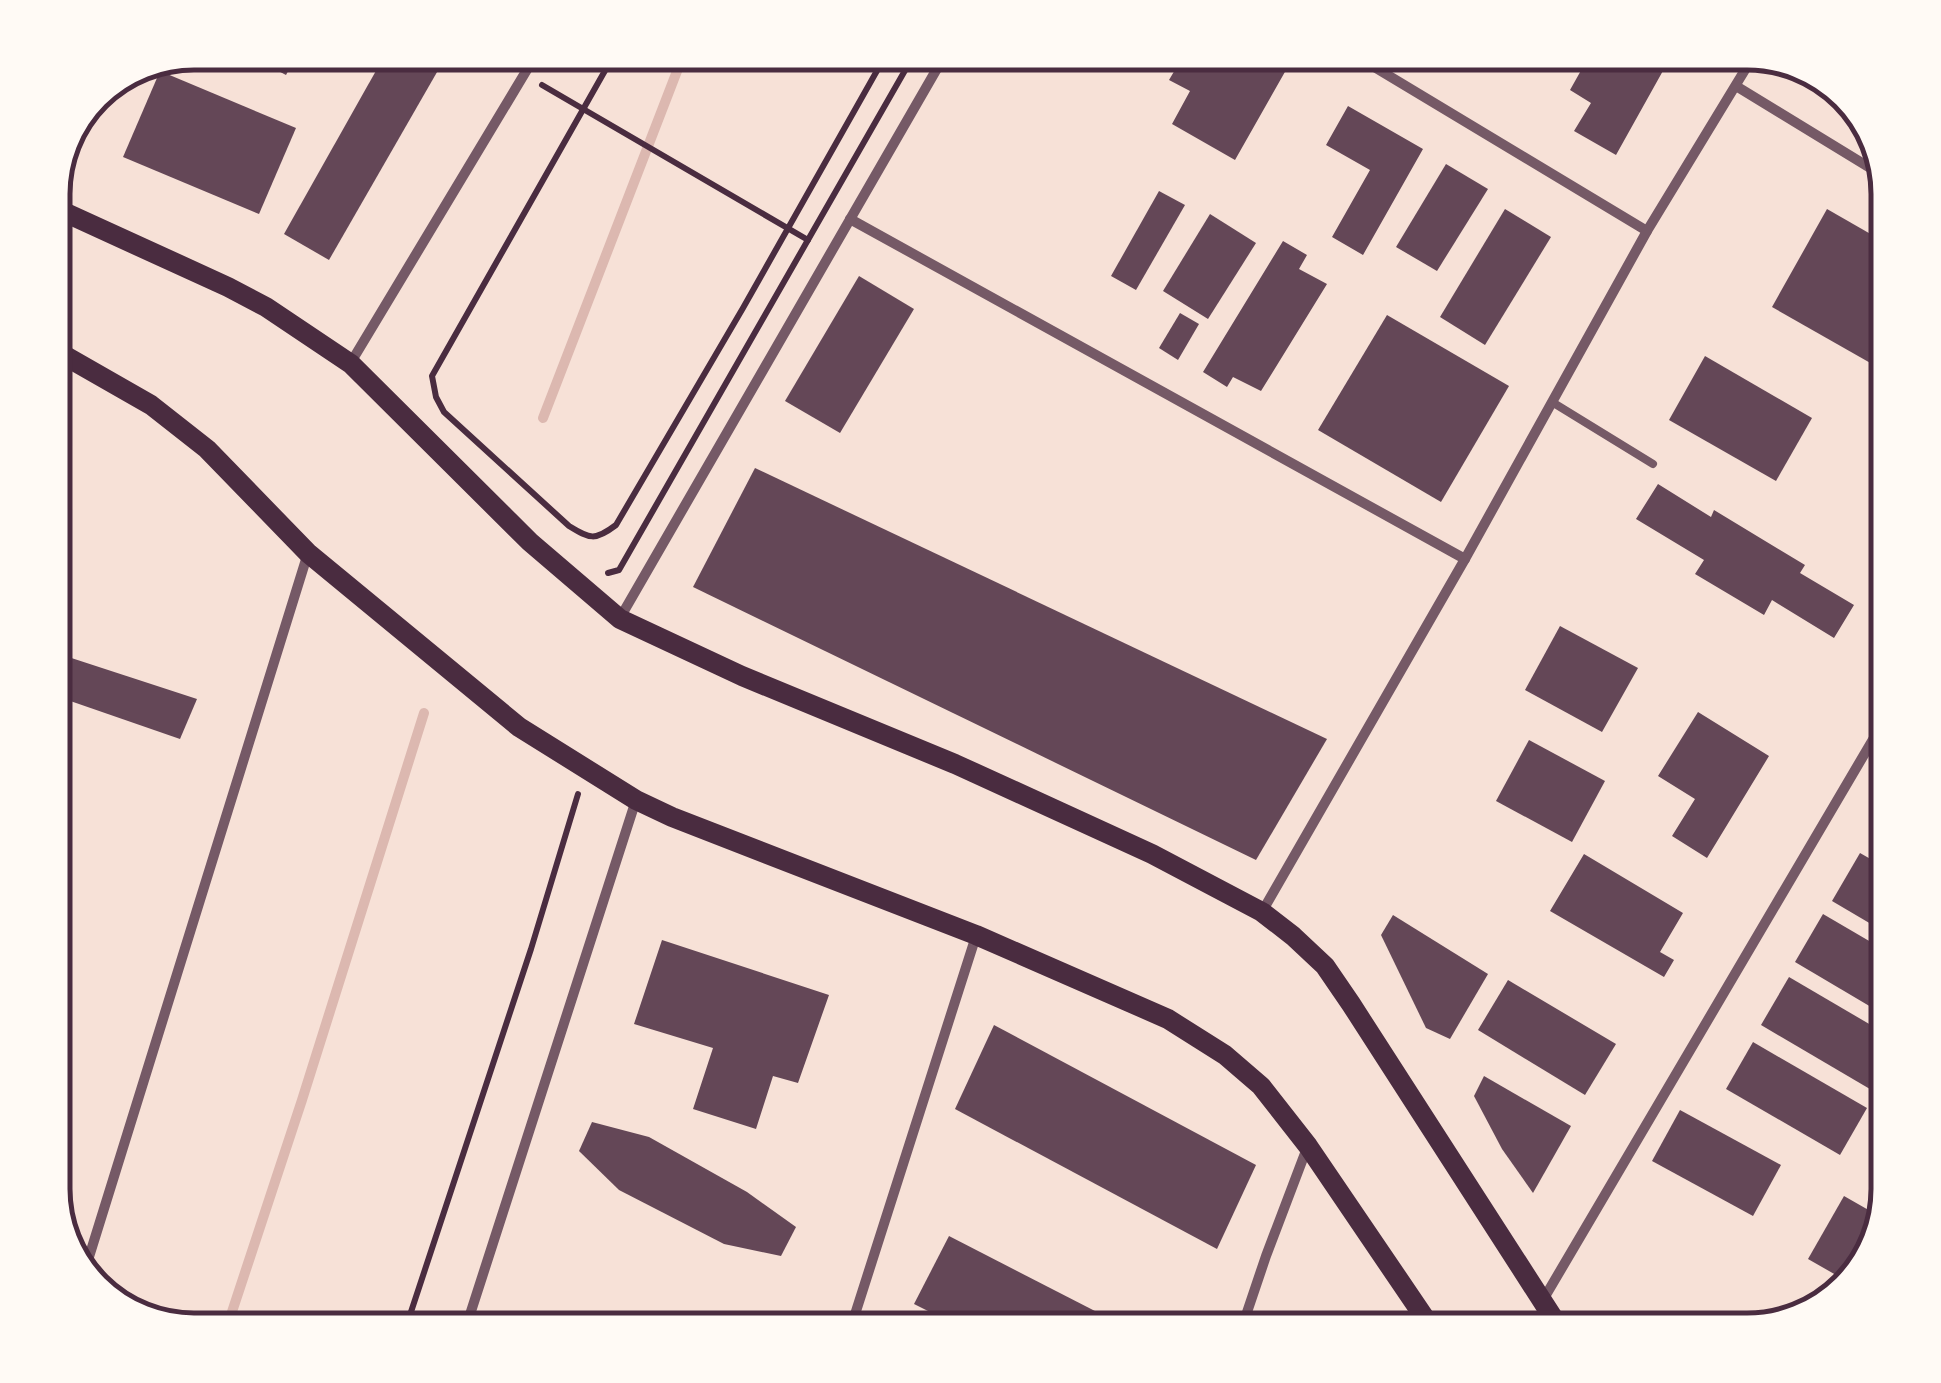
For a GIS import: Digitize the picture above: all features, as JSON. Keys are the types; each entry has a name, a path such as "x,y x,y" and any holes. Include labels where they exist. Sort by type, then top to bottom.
{"main road":[{"path":"70,215 266,307 350,364 530,542 620,619 742,676 1017,791 1152,854 1262,912 1324,966 1550,1313"},
{"path":"70,359 150,405 207,449 308,554 519,727 636,800 672,818 976,936 1168,1019 1225,1055 1261,1086 1308,1146 1422,1313"}],"street":[{"path":"350,364 526,70"},
{"path":"620,619 936,70"},
{"path":"1380,70 1646,231"},
{"path":"1262,912 1466,560 1646,231 1745,70"},
{"path":"1736,86 1868,167"},
{"path":"850,220 1466,560"},
{"path":"90,1255 308,554"},
{"path":"1542,1301 1871,743"},
{"path":"470,1313 636,800"},
{"path":"855,1313 976,936"},
{"path":"1247,1313 1308,1146"}],"lane":[{"path":"1552,402 1653,464"}],"path":[{"path":"548,70 540,84 830,254"},
{"path":"605,70 432,376 444,412 568,526 586,536 600,537 616,526 877,70"},
{"path":"603,575 619,570 905,70"},
{"path":"411,1313 586,769"}],"building":[{"path":"376,70 438,70 329,260 284,234"},
{"path":"1175,70 1286,70 1235,160 1172,124 1190,91 1169,80"},
{"path":"1581,70 1663,70 1616,155 1574,131 1591,103 1570,90"},
{"path":"166,73 296,128 259,214 123,157 158,76"},
{"path":"1348,106 1423,149 1363,255 1332,237 1370,170 1326,145"},
{"path":"1446,164 1488,189 1437,271 1396,247"},
{"path":"1159,191 1185,205 1136,290 1111,276"},
{"path":"1505,209 1551,237 1485,345 1440,317"},
{"path":"1827,209 1871,234 1871,363 1772,307"},
{"path":"1210,214 1256,243 1208,319 1163,291"},
{"path":"1283,241 1307,255 1299,269 1327,284 1261,391 1233,377 1227,387 1203,372"},
{"path":"859,276 914,309 840,433 785,401"},
{"path":"1180,313 1199,324 1178,360 1159,348"},
{"path":"1387,315 1509,386 1441,502 1318,430"},
{"path":"1705,356 1812,418 1776,481 1669,420"},
{"path":"755,468 1327,739 1256,860 693,587"},
{"path":"1658,484 1711,517 1714,510 1805,565 1800,573 1854,605 1834,638 1772,600 1764,615 1695,574 1704,560 1636,519"},
{"path":"1560,626 1638,668 1602,732 1525,690"},
{"path":"70,658 197,699 180,739 70,701"},
{"path":"1698,712 1769,756 1707,858 1672,836 1695,799 1658,776"},
{"path":"1529,740 1605,781 1572,842 1496,801"},
{"path":"1860,853 1871,859 1871,924 1832,901"},
{"path":"1584,854 1683,913 1660,952 1674,960 1664,977 1550,911"},
{"path":"1823,914 1871,942 1871,1007 1795,962"},
{"path":"1393,915 1488,974 1450,1039 1426,1028 1381,935"},
{"path":"662,940 829,995 798,1083 773,1076 756,1129 693,1109 713,1048 634,1024"},
{"path":"1789,977 1871,1025 1871,1090 1761,1025"},
{"path":"1508,980 1616,1044 1585,1095 1478,1030"},
{"path":"994,1025 1256,1165 1217,1249 955,1109"},
{"path":"1753,1042 1867,1108 1840,1155 1726,1089"},
{"path":"1484,1076 1571,1126 1533,1193 1502,1149 1474,1096"},
{"path":"1680,1110 1781,1165 1753,1216 1652,1161"},
{"path":"592,1122 649,1137 747,1192 796,1227 781,1256 724,1244 619,1190 579,1151"},
{"path":"1844,1196 1869,1210 1858,1244 1836,1275 1808,1259"},
{"path":"949,1236 1099,1313 932,1313 914,1304"}],"waterway":[{"path":"543,418 677,70"},
{"path":"232,1313 424,713"}]}
